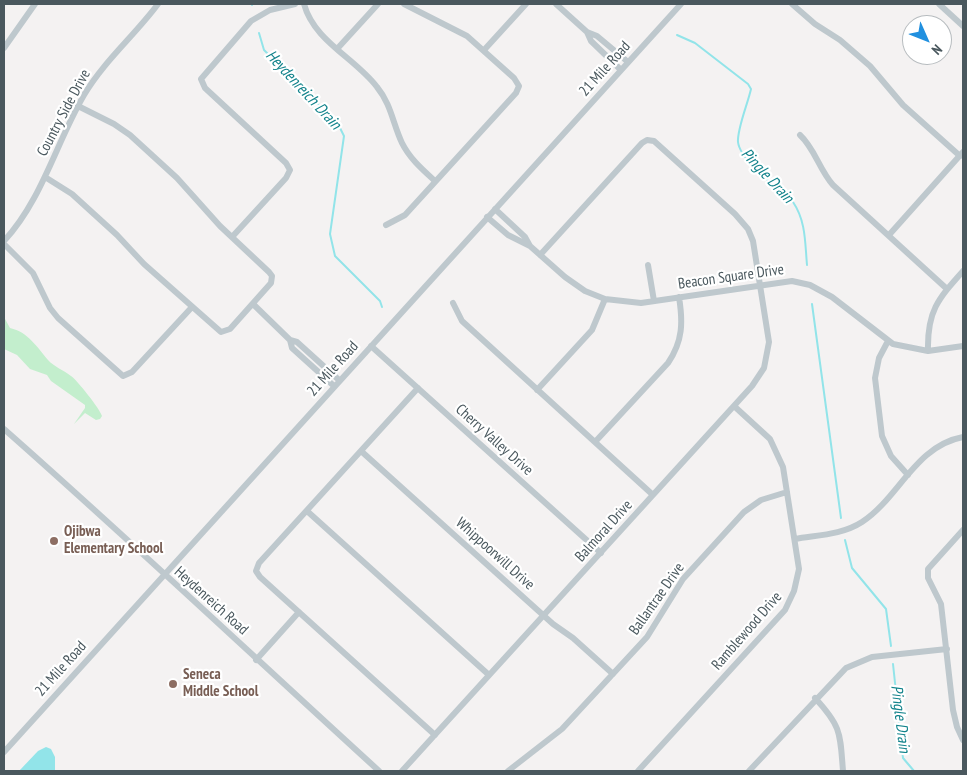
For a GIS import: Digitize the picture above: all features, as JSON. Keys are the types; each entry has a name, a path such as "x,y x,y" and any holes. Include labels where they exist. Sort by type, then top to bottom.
{"street":[{"path":"4,48 35,4"},
{"name":"Country Side Drive","path":"4,243 24,216 45,177 78,106 100,71 158,4"},
{"path":"232,237 286,178 290,170 286,163 205,88 201,82 204,74 251,21 270,10 294,4"},
{"path":"304,4 314,24 381,91 406,150 415,162 436,181"},
{"path":"337,49 378,4"},
{"path":"386,225 405,215 516,93 519,86 514,78 485,49 460,31 404,4"},
{"path":"485,49 526,4"},
{"path":"556,4 587,32 597,36 628,62"},
{"name":"21 Mile Road","path":"4,752 681,4"},
{"path":"792,4 864,61 903,105 962,154 889,235"},
{"path":"939,4 963,26"},
{"path":"587,32 591,42 621,70"},
{"path":"45,177 72,194 216,329 224,332 228,331 270,285 272,278 269,272 232,237 177,178 130,135 114,124 78,106"},
{"path":"800,135 812,148 820,167 833,185 947,289"},
{"name":"Balmoral Drive","path":"402,771 734,406 761,374 768,354 768,328 753,241 744,224 656,142 650,140 642,143 540,255"},
{"name":"Beacon Square Drive","path":"495,209 525,237 530,246 578,287 605,299 632,303 654,301 792,281 810,286 844,305 888,341 905,348 928,351 963,346"},
{"name":"Beacon Square Drive","path":"487,217 508,235 530,246"},
{"path":"4,243 33,273 50,308 58,318 119,373 125,376 132,372 192,307"},
{"path":"648,265 654,301"},
{"path":"928,351 930,319 935,306 963,271"},
{"path":"595,442 662,369 675,351 682,330 679,297"},
{"path":"538,390 592,330 605,299"},
{"path":"453,303 462,321 653,495"},
{"path":"252,304 290,340 297,342 339,380"},
{"path":"290,340 292,348 334,386"},
{"path":"888,341 879,358 875,378 882,436 891,456 908,475"},
{"name":"Cherry Valley Drive","path":"371,346 601,553"},
{"path":"418,388 259,563 256,571 260,577 435,735"},
{"name":"Ramblewood Drive","path":"638,771 785,610 792,598 798,576 782,461 773,444 734,406"},
{"name":"Heydenreich Road","path":"4,429 101,515 163,575 379,771"},
{"path":"794,539 840,532 856,526 874,512 933,449 946,442 963,437"},
{"name":"Whippoorwill Drive","path":"361,451 544,615 613,674"},
{"name":"Ballantrae Drive","path":"508,771 562,730 652,631 683,580 744,512 761,500 787,492"},
{"path":"307,511 489,675"},
{"path":"963,530 928,569 928,578 941,604 953,710 957,727 963,740"},
{"path":"256,660 299,612"},
{"path":"749,771 837,675 858,661 872,657 946,649"},
{"path":"815,698 829,714 840,733 843,771"}],"green space":[{"path":"4,317 10,328 27,336 50,362 78,383 100,412 102,416 100,419 96,420 85,413 74,424 85,408 85,405 51,381 47,375 30,369 17,355 4,349"}],"water":[{"path":"46,747 51,749 55,757 55,771 19,771 38,751"}],"waterway":[{"name":"Heydenreich Drain","path":"259,33 264,50 338,124 344,136 330,234 335,256 380,301 382,307"},
{"name":"Pingle Drain","path":"677,35 695,43 748,84 751,89 739,130 738,142 740,149 745,158 793,202 804,232 807,265"},
{"name":"Pingle Drain","path":"812,304 841,518"},
{"name":"Pingle Drain","path":"845,540 852,568 886,609 891,646"},
{"name":"Pingle Drain","path":"893,664 903,758 914,771"}],"place":[{"name":"Ojibwa Elementary School","path":"54,541"},
{"name":"Seneca Middle School","path":"173,684"}]}
